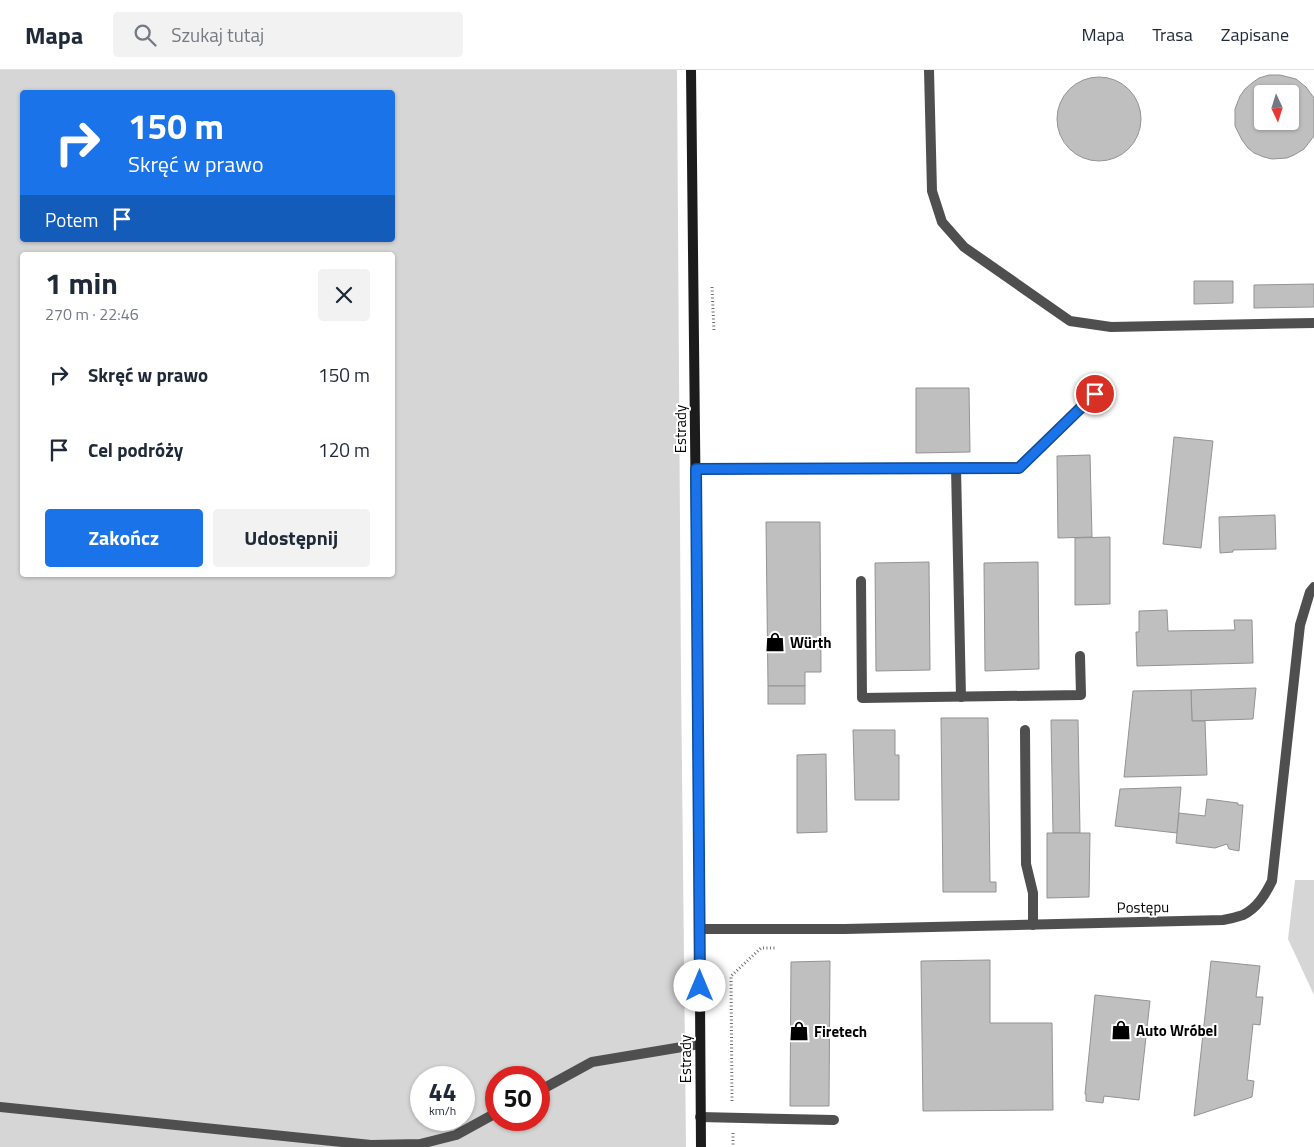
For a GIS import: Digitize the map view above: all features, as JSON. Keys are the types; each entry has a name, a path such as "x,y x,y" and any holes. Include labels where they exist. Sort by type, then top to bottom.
{"main road":[{"name":"Estrady","path":"691,70 701,1147"}],"street":[{"path":"929,70 932,191 942,222 964,247 1070,321 1111,327 1314,323"},
{"path":"696,469 1019,468 1095,394"},
{"path":"956,468 960,697"},
{"path":"861,581 862,698 1081,695 1080,656"},
{"name":"Postępu","path":"700,929 845,930 1223,920 1243,915 1255,907 1264,897 1272,881 1300,625 1310,592 1314,587"},
{"path":"1025,730 1026,864 1033,894 1033,925"},
{"path":"550,1085 592,1062 700,1044"},
{"path":"0,1107 371,1145 420,1144 456,1135 485,1120"},
{"path":"700,1117 834,1120"}],"path":[{"path":"733,1147 731,976 762,948 780,948"}],"shaded area":[{"path":"0,70 677,70 686,1147 0,1147"},
{"path":"1295,880 1314,880 1314,995 1288,939"}],"building":[{"path":"1269,75 1280,75 1296,79 1306,87 1314,98 1314,136 1304,149 1287,158 1272,159 1254,153 1248,148 1235,126 1235,109 1240,96 1259,78"},
{"path":"1099,77 1115,80 1129,89 1138,103 1141,119 1138,135 1129,149 1115,158 1099,161 1083,158 1069,149 1060,135 1057,119 1060,103 1069,89 1083,80"},
{"path":"1194,281 1233,281 1233,303 1194,304"},
{"path":"1314,284 1314,307 1254,308 1254,285"},
{"path":"916,388 969,388 970,452 916,453"},
{"path":"1174,437 1213,441 1201,548 1163,544"},
{"path":"1090,455 1092,537 1058,538 1057,456"},
{"path":"1275,515 1276,549 1233,550 1233,552 1220,553 1219,517"},
{"path":"766,522 820,522 821,672 805,672 805,686 768,686"},
{"path":"1110,537 1110,604 1075,605 1075,538"},
{"path":"929,562 930,670 876,671 875,563"},
{"path":"1038,562 1039,669 985,671 984,563"},
{"path":"1167,610 1168,631 1235,630 1234,620 1252,620 1253,663 1137,666 1136,632 1139,632 1139,611"},
{"path":"768,686 805,686 805,704 768,704"},
{"path":"1256,688 1253,719 1192,721 1191,690"},
{"path":"1191,690 1192,721 1205,721 1207,775 1124,777 1133,691"},
{"path":"941,718 988,718 990,882 996,882 996,892 943,892"},
{"path":"1051,720 1078,720 1080,833 1053,833"},
{"path":"853,730 895,730 895,755 899,755 899,800 855,800"},
{"path":"826,754 827,832 797,833 797,755"},
{"path":"1181,787 1177,833 1115,826 1120,789"},
{"path":"1207,799 1243,805 1239,851 1229,849 1227,844 1215,848 1176,843 1179,813 1205,816"},
{"path":"1047,833 1090,833 1089,897 1047,898"},
{"path":"990,960 990,1023 1052,1023 1053,1110 923,1111 921,961"},
{"path":"830,961 829,1106 790,1106 791,962"},
{"path":"1211,961 1260,966 1256,997 1263,997 1260,1025 1253,1024 1247,1080 1254,1081 1252,1097 1194,1116"},
{"path":"1095,995 1150,1001 1139,1100 1104,1096 1103,1103 1086,1101 1085,1094"}],"place":[{"name":"Würth","path":"775,642"},
{"name":"Auto Wróbel","path":"1121,1030"},
{"name":"Firetech","path":"799,1031"}],"route":[{"path":"700,986 696,469 1019,468 1095,394"}]}
